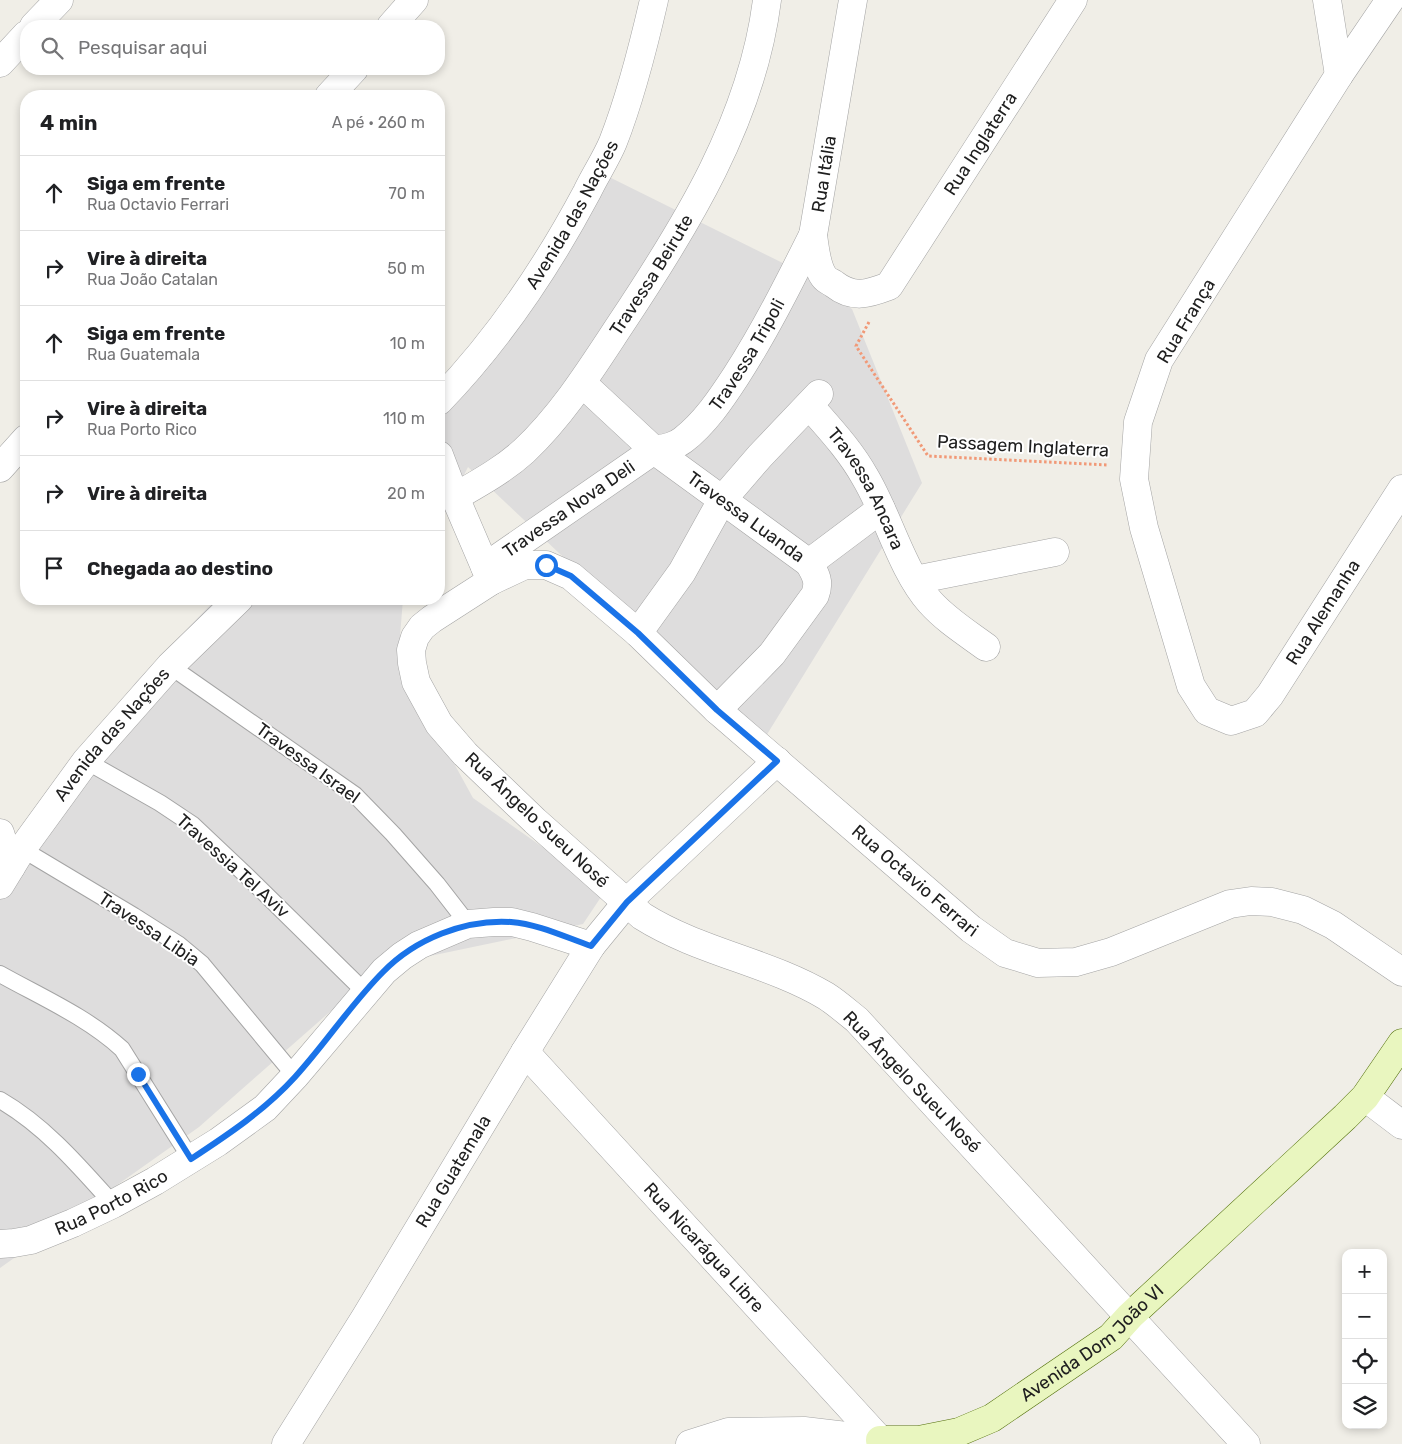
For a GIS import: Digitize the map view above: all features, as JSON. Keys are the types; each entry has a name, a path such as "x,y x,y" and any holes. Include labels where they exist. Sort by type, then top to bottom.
{"street":[{"path":"40,20 59,0"},
{"path":"396,20 414,0"},
{"name":"Avenida das Nações","path":"445,395 468,371 488,345 546,262 576,213 612,143 630,93 654,0"},
{"name":"Travessa Beirute","path":"455,497 504,468 524,451 550,424 582,383 673,243 730,134 755,63 764,24 767,0"},
{"name":"Rua Itália","path":"853,0 813,235 817,260 824,277 841,290 858,295 889,286"},
{"name":"Rua Inglaterra","path":"889,286 1073,0"},
{"path":"1327,0 1339,75"},
{"name":"Rua França","path":"1231,721 1207,712 1191,686 1144,528 1134,479 1138,422 1159,360 1339,75 1390,0"},
{"path":"0,63 20,41"},
{"path":"335,90 348,75"},
{"name":"Travessa Tripoli","path":"654,450 672,447 682,441 701,424 723,396 775,311 813,235"},
{"name":"Travessa Luanda","path":"582,383 654,450 809,563 818,580 815,596 772,654 717,710"},
{"name":"Travessa Ancara","path":"722,500 760,456 814,400 866,477 915,580 930,602 948,620 986,648"},
{"path":"0,468 20,446"},
{"name":"Travessa Nova Deli","path":"488,574 654,450"},
{"path":"445,471 488,574"},
{"name":"Rua Alemanha","path":"1231,721 1255,713 1270,695 1402,488"},
{"path":"638,633 682,572 722,500"},
{"path":"809,563 881,509"},
{"path":"915,580 1055,552"},
{"name":"Rua Octavio Ferrari","path":"488,574 525,565 546,565 571,576 638,633 717,710 971,929 1005,953 1038,963 1076,962 1111,952 1230,904 1252,901 1272,902 1303,910 1333,924 1402,972"},
{"name":"Rua Ângelo Sueu Nosé","path":"488,574 422,627 415,637 411,650 416,682 439,724 465,754 535,821 642,916 657,925 792,980 827,997 857,1020 1246,1444"},
{"name":"Avenida das Nações","path":"11,867 86,761 170,666 232,605"},
{"name":"Rua Guatemala","path":"286,1444 365,1318 591,946 627,902 777,761"},
{"path":"0,832 11,867"},
{"name":"Rua Porto Rico","path":"7,1244 31,1240 113,1204 191,1159 265,1108 295,1076 384,971 402,956 436,936 468,924 512,922 532,926 591,946"},
{"name":"Avenida Dom João VI","path":"690,1444 728,1432 804,1431 882,1442 919,1440 959,1432 992,1418 1112,1337 1130,1316 1365,1097 1402,1043"},
{"name":"Rua Nicarágua Libre","path":"525,1052 882,1442"},
{"path":"1365,1097 1402,1124"}],"lane":[{"name":"Travessa Israel","path":"170,666 355,795 437,884 468,924"},
{"name":"Travessia Tel Aviv","path":"86,761 160,803 193,825 248,876 365,992"},
{"name":"Travessa Libia","path":"11,867 134,916 178,944 202,964 295,1076"},
{"path":"0,974 74,1015 109,1037 122,1049 191,1159"},
{"path":"0,1100 17,1110 68,1154 113,1204"}],"path":[{"name":"Passagem Inglaterra","path":"889,286 856,346 928,456 1135,466"}],"shaded area":[{"path":"595,170 805,274 852,309 922,483 761,744 468,467 445,513 445,403"},
{"path":"210,605 403,605 398,661 473,798 605,891 583,924 382,966 199,1127 0,1268 0,863 136,682"}],"route":[{"path":"138,1074 191,1159 265,1108 295,1076 365,992 384,971 402,956 436,936 468,924 494,922 512,922 532,926 591,946 627,902 777,761 717,710 638,633 571,576 546,565"}]}
